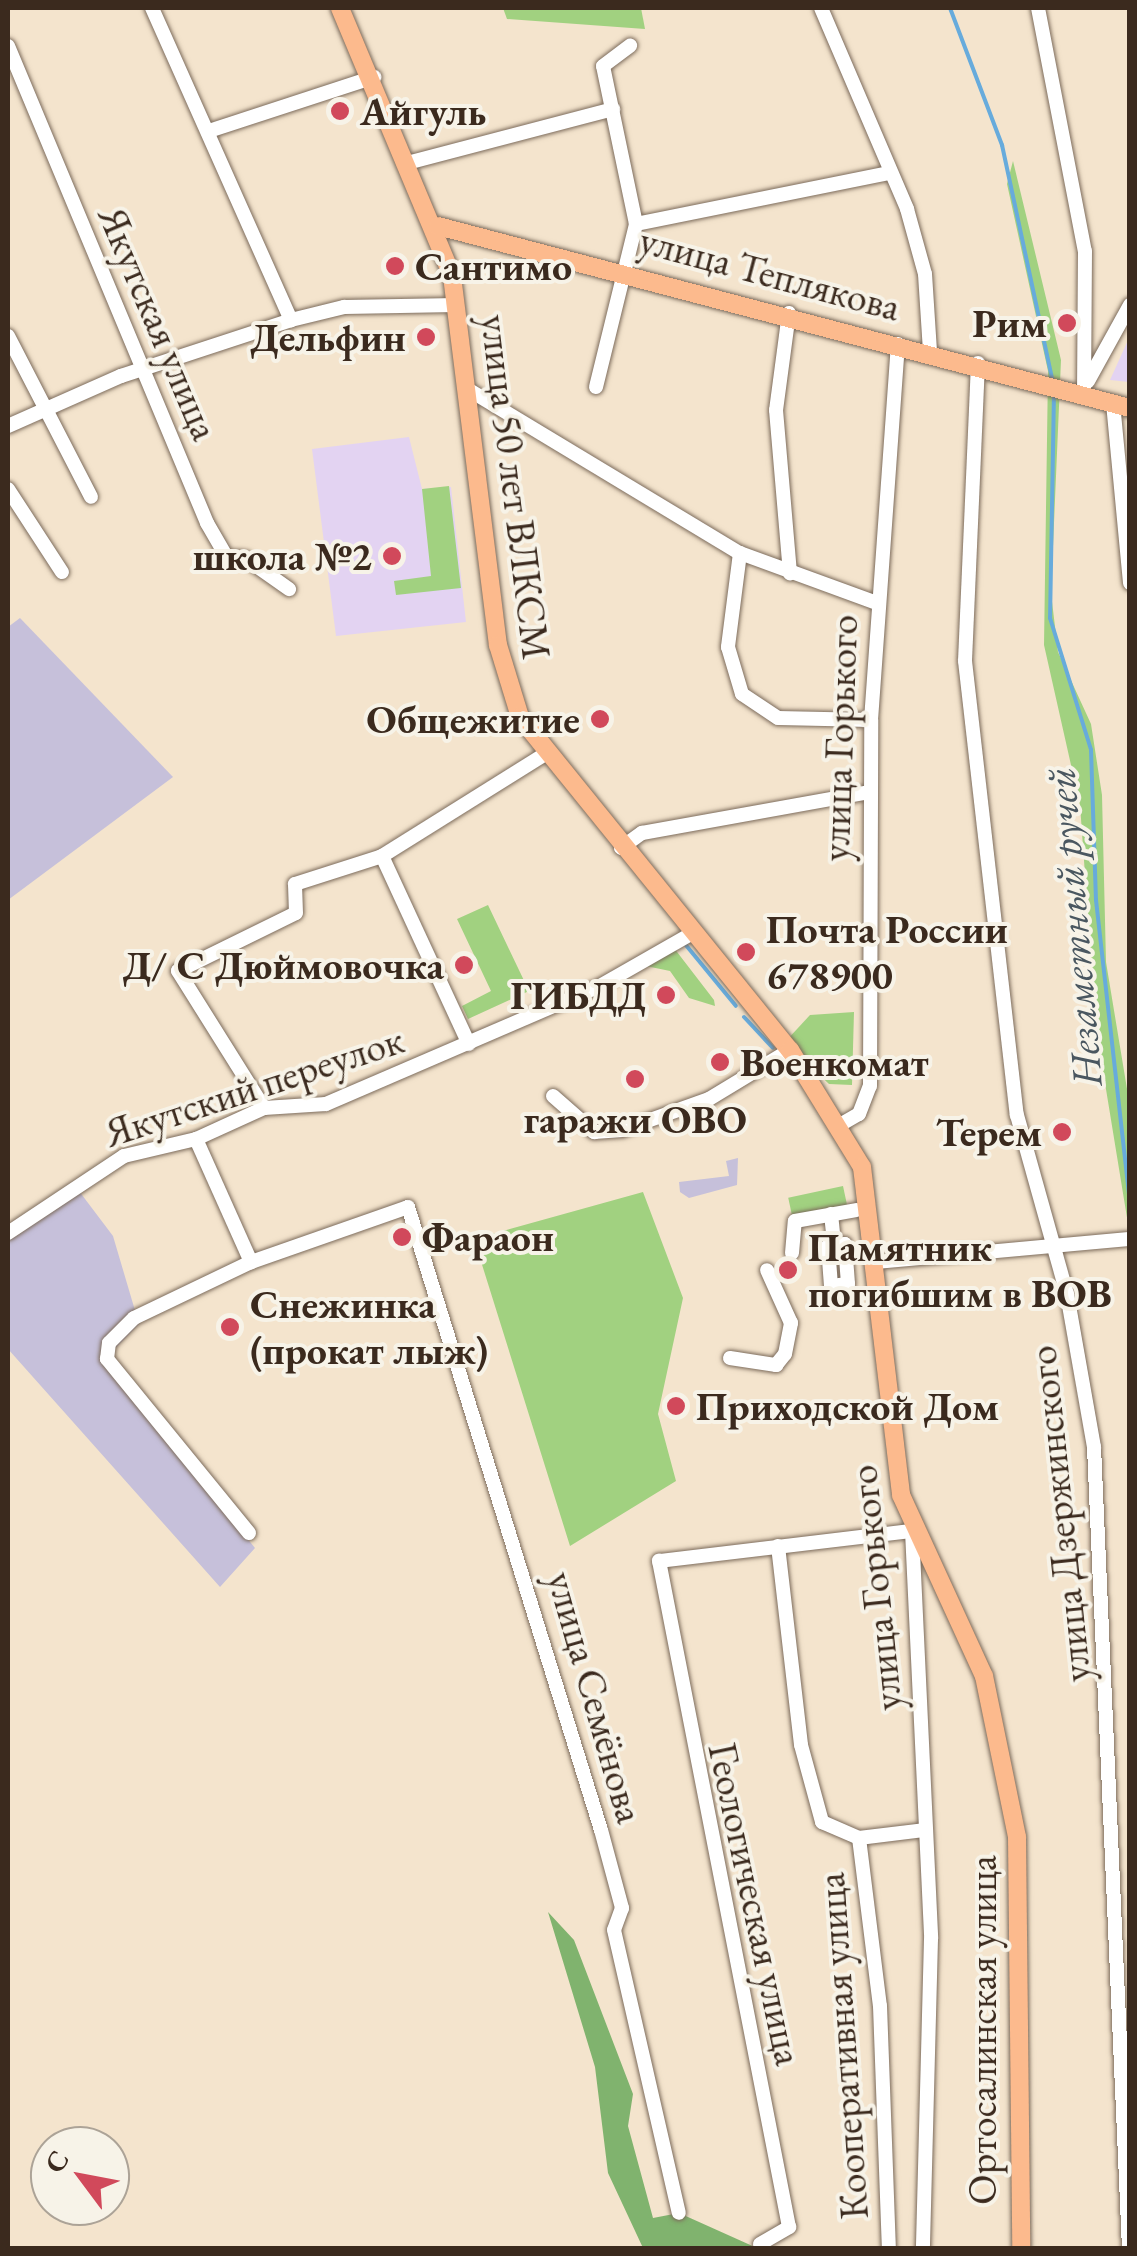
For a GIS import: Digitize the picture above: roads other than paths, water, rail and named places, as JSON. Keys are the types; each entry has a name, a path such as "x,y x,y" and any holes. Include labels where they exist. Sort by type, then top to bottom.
{"main road":[{"name":"улица 50 лет ВЛКСМ","path":"340,8 438,226 456,305 503,674 545,754 790,1050 838,1126"},
{"name":"улица Теплякова","path":"438,226 1042,378 1121,405"},
{"name":"улица Горького","path":"838,1126 862,1167 912,1531"},
{"name":"Ортосалинская улица","path":"912,1531 984,1676 1017,1838 1021,2248"}],"street":[{"path":"152,8 291,320"},
{"path":"821,8 889,173 925,274 930,351"},
{"path":"1038,8 1086,250 1075,388"},
{"name":"Якутская улица","path":"8,46 227,558 244,558 289,588"},
{"path":"596,387 619,280 630,272 636,224 604,59 630,46"},
{"path":"210,131 374,77"},
{"path":"411,162 613,109"},
{"path":"636,224 889,173"},
{"path":"8,426 44,406 291,320 344,307 456,305"},
{"path":"1075,388 1130,305"},
{"path":"789,313 776,410 790,573"},
{"path":"8,336 91,498"},
{"name":"улица Горького","path":"838,1126 859,1114 870,1086 871,720 898,344"},
{"name":"улица Дзержинского","path":"978,363 965,661 1017,1115 1053,1245 1094,1447 1123,1889 1129,2248"},
{"path":"466,388 740,553 878,603"},
{"path":"1121,405 1130,583"},
{"path":"8,489 62,572"},
{"path":"740,553 728,647 742,694 778,718 871,720"},
{"path":"264,1108 178,971 296,913 294,884 382,856 545,754"},
{"path":"620,848 642,833 870,792"},
{"path":"382,856 468,1044"},
{"name":"Якутский переулок","path":"8,1232 114,1160 196,1139 264,1108 326,1104 468,1044 691,934"},
{"path":"554,1096 594,1132 622,1130 709,1099 790,1050"},
{"path":"196,1139 251,1262 134,1318 109,1343 107,1360 249,1533"},
{"name":"улица Семёнова","path":"251,1262 408,1207 510,1512 606,1846 622,1908 614,1930 679,2213"},
{"path":"792,1253 795,1220 856,1210"},
{"path":"830,1214 834,1245"},
{"path":"877,1262 1125,1240"},
{"path":"730,1358 776,1364 785,1354 791,1323 767,1270"},
{"path":"778,1546 912,1531"},
{"name":"улица Горького","path":"912,1531 931,1939 923,2248"},
{"name":"Геологическая улица","path":"760,2244 789,2228 659,1560 778,1546"},
{"name":"Кооперативная улица","path":"778,1546 801,1746 822,1822 859,1838 924,1830"},
{"name":"Кооперативная улица","path":"859,1838 880,2006 889,2248"}],"waterway":[{"name":"Незаметный ручей","path":"950,8 1002,145 1053,383"},
{"name":"Незаметный ручей","path":"1054,392 1050,618 1091,750 1096,900 1130,1202"},
{"path":"685,944 736,1006"},
{"path":"744,1017 773,1048"}],"place":[{"name":"Айгуль","path":"340,111"},
{"name":"Сантимо","path":"395,266"},
{"name":"Рим","path":"1067,323"},
{"name":"Дельфин","path":"426,337"},
{"name":"школа №2","path":"392,556"},
{"name":"Общежитие","path":"600,719"},
{"name":"Почта России 678900","path":"746,952"},
{"name":"Д/ С Дюймовочка","path":"464,965"},
{"name":"ГИБДД","path":"666,995"},
{"name":"Военкомат","path":"720,1062"},
{"name":"гаражи ОВО","path":"635,1079"},
{"name":"Терем","path":"1062,1132"},
{"name":"Фараон","path":"402,1237"},
{"name":"Памятник погибшим в ВОВ","path":"788,1270"},
{"name":"Снежинка (прокат лыж)","path":"230,1327"},
{"name":"Приходской Дом","path":"676,1406"}]}
